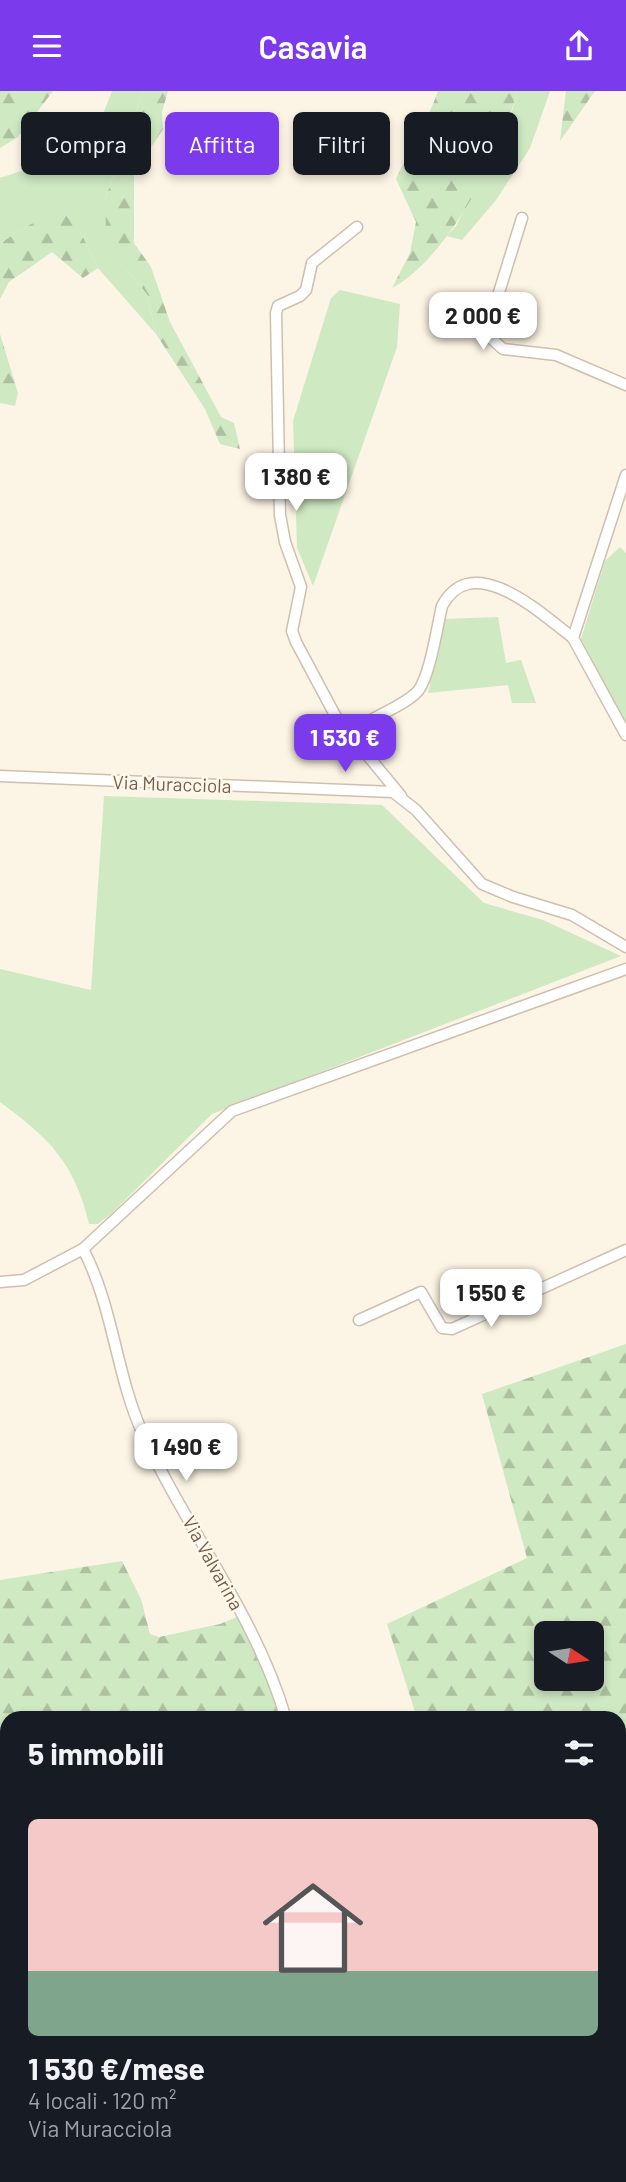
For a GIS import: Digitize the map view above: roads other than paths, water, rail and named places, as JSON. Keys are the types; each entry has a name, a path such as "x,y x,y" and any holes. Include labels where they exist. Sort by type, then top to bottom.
{"street":[{"path":"522,218 488,328 489,335 503,349 556,355 626,385"},
{"path":"357,227 312,263 306,290 293,300 278,306 276,313 280,515 285,543 301,587 292,631 336,716 401,797 482,884 513,897 572,915 626,947"},
{"path":"573,638 626,475"},
{"path":"356,741 355,733 359,725 392,711 422,685 442,606 458,586 468,582 501,588 573,638 626,735"},
{"name":"Via Muracciola","path":"0,776 385,791 401,797"},
{"path":"0,1282 24,1280 83,1249 232,1111 626,969"},
{"name":"Via Valvarina","path":"83,1249 95,1278 141,1430 249,1628 283,1711"},
{"path":"359,1320 420,1292 426,1297 442,1328 452,1329 626,1250"}]}
